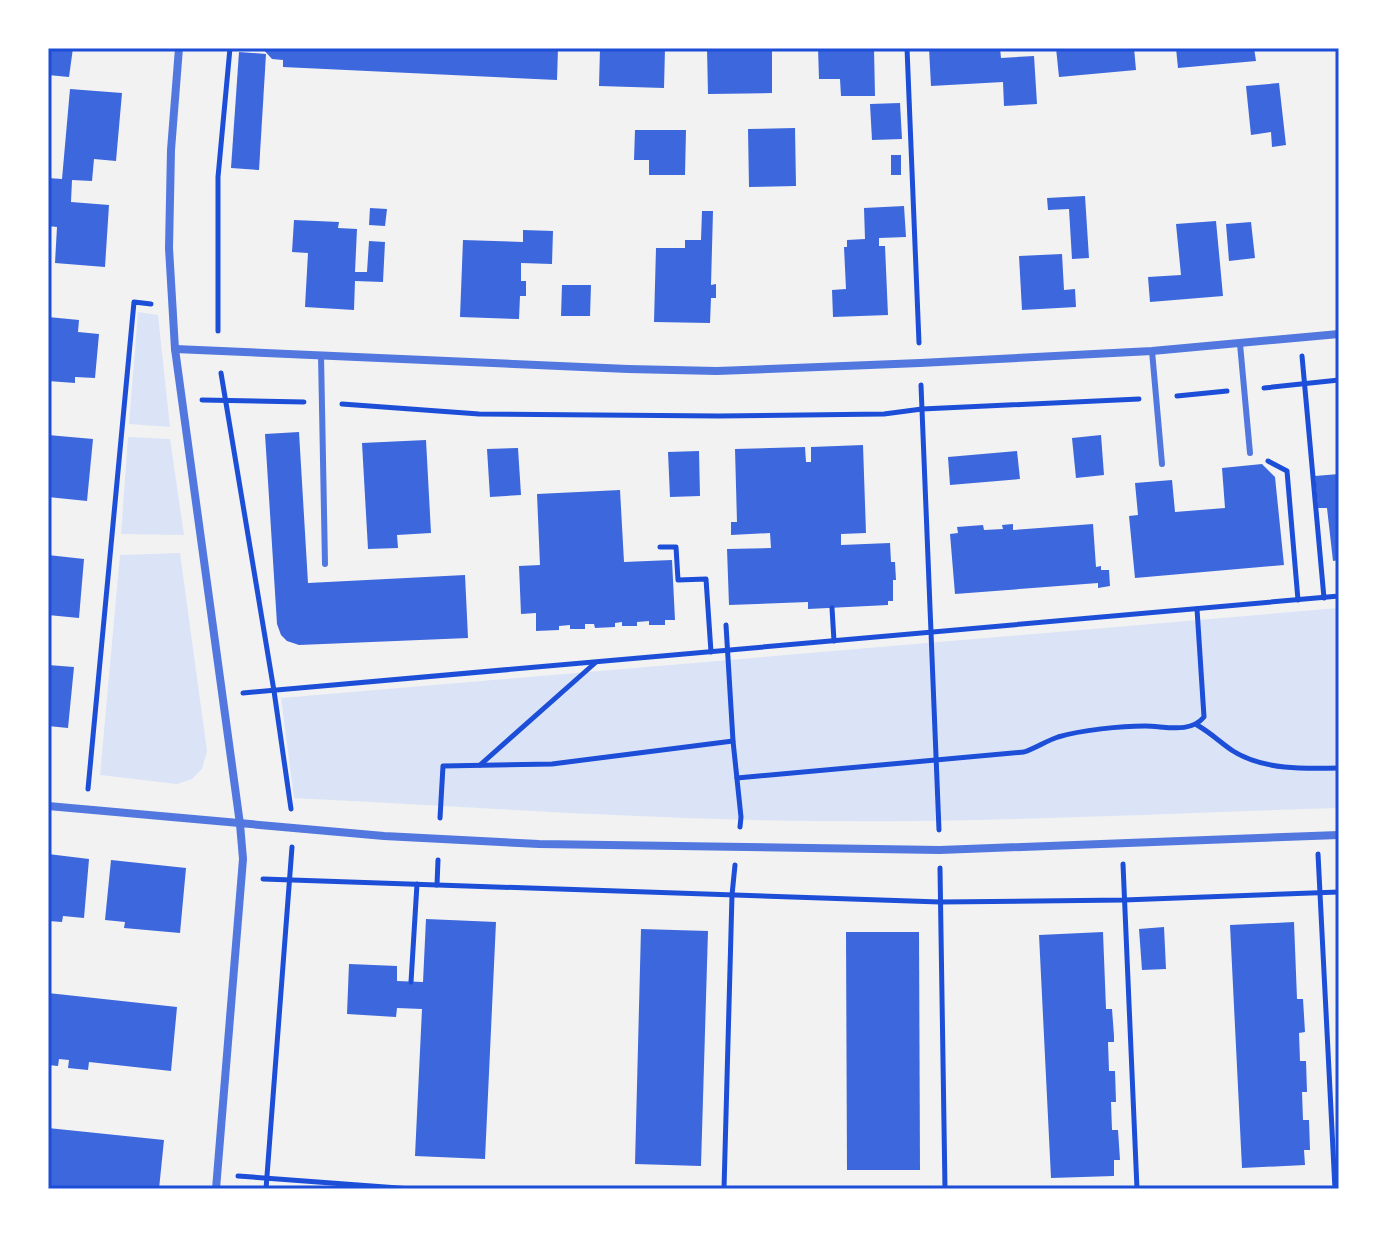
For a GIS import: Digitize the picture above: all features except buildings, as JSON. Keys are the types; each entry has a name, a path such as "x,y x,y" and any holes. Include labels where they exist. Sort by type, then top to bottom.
{"street":[{"path":"179,48 171,150 169,248 175,349 243,859 216,1189"},
{"path":"175,349 702,371 1152,351 1339,334"},
{"path":"48,806 240,824 539,844 940,850 1339,835"}],"lane":[{"path":"1240,344 1250,453"},
{"path":"1152,351 1162,464"},
{"path":"321,355 325,564"}],"path":[{"path":"230,48 218,177 219,350 224,401 274,691 294,828 266,1189"},
{"path":"907,48 940,850 945,1189"},
{"path":"86,810 134,302 173,307"},
{"path":"1300,338 1324,598"},
{"path":"182,400 322,402 509,415 884,414 922,409 1156,398 1339,380"},
{"path":"1250,453 1287,471 1298,600"},
{"path":"660,547 676,547 678,580 706,579 711,652"},
{"path":"222,695 1339,596"},
{"path":"832,608 834,641"},
{"path":"737,778 1024,752 1060,736 1085,731 1143,726 1187,728 1197,725 1204,717 1197,609"},
{"path":"726,625 741,817 737,846"},
{"path":"479,765 595,662"},
{"path":"1197,725 1249,759 1297,768 1339,768"},
{"path":"439,838 443,766 552,764 733,741"},
{"path":"1317,836 1335,1189"},
{"path":"1122,843 1137,1189"},
{"path":"242,877 940,902 1124,900 1339,892"},
{"path":"411,982 417,884"},
{"path":"724,1189 732,895"},
{"path":"217,1174 412,1189"}],"shaded area":[{"path":"138,312 158,315 170,427 129,424"},
{"path":"128,437 170,439 184,535 121,534"},
{"path":"180,553 207,751 202,769 192,779 177,784 100,775 120,555"},
{"path":"1339,608 1339,808 1046,818 826,821 638,816 294,798 281,698"}]}
